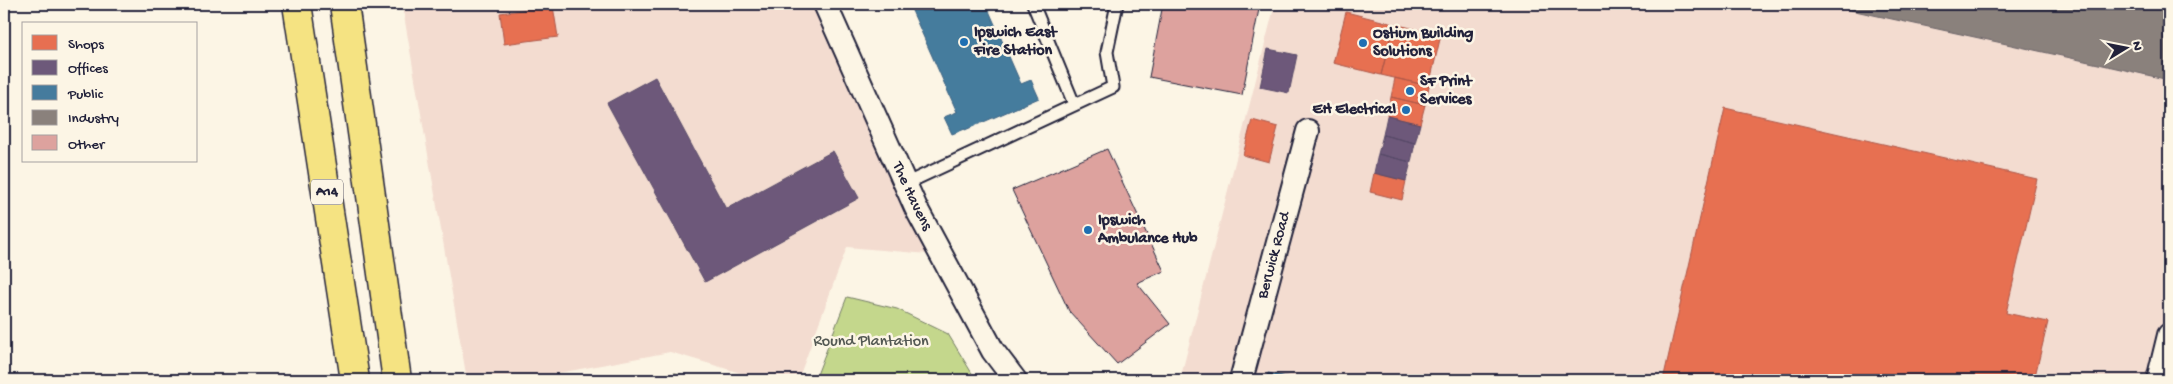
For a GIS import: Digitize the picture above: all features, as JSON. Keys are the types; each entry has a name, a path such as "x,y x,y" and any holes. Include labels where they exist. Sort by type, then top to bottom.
{"highway":[{"name":"A14","path":"297,4 355,380"},
{"path":"344,4 397,380"}],"street":[{"name":"The Havens","path":"825,4 905,184 940,255 993,351 1015,380"},
{"name":"Berwick Road","path":"1241,380 1308,131"},
{"path":"2163,370 2169,335"}],"lane":[{"path":"1033,4 1074,104"},
{"path":"905,184 1113,87 1107,52 1117,4"}],"shaded area":[{"path":"402,4 825,4 940,255 847,247 798,380 764,380 670,352 522,380 467,380"},
{"path":"1275,4 2169,4 2169,303 2150,380 1180,380"}],"green space":[{"name":"Round Plantation","path":"847,297 897,309 948,334 976,380 815,380"},
{"path":"675,373 700,380 654,380"}],"building: Shops":[{"path":"553,6 558,37 504,44 500,13"},
{"name":"Ostium Building Solutions","path":"1346,12 1394,24 1381,75 1333,63"},
{"path":"1394,24 1441,35 1429,86 1381,75"},
{"name":"SF Print Services","path":"1395,78 1429,86 1425,105 1391,97"},
{"name":"EH Electrical","path":"1391,97 1425,105 1420,124 1387,116"},
{"path":"1725,108 2037,179 2006,313 2048,322 2034,380 1663,380"},
{"path":"1252,120 1278,127 1269,162 1243,155"},
{"path":"1374,173 1406,181 1402,200 1370,192"}],"building: Offices":[{"path":"1268,49 1297,55 1289,93 1260,87"},
{"path":"655,77 726,209 833,151 859,198 705,282 607,103"},
{"path":"1387,116 1420,124 1415,143 1383,135"},
{"path":"1383,135 1415,143 1411,162 1378,154"},
{"path":"1378,154 1411,162 1406,181 1374,173"}],"building: Public":[{"name":"Ipswich East Fire Station","path":"909,4 986,4 1021,84 1031,80 1039,98 952,134 944,117 957,112"},
{"path":"1268,373 1301,380 1266,380"}],"building: Industry":[{"path":"1823,4 2169,4 2169,80 2103,65"}],"building: Other":[{"path":"1163,4 1260,4 1242,95 1149,77"},
{"name":"Ipswich Ambulance Hub","path":"1107,149 1164,271 1137,283 1170,324 1117,364 1069,311 1012,190"}],"place":[{"name":"Ipswich East Fire Station","path":"964,42"},
{"name":"Ostium Building Solutions","path":"1363,43"},
{"name":"SF Print Services","path":"1410,91"},
{"name":"EH Electrical","path":"1406,110"},
{"name":"Ipswich Ambulance Hub","path":"1088,230"}]}
